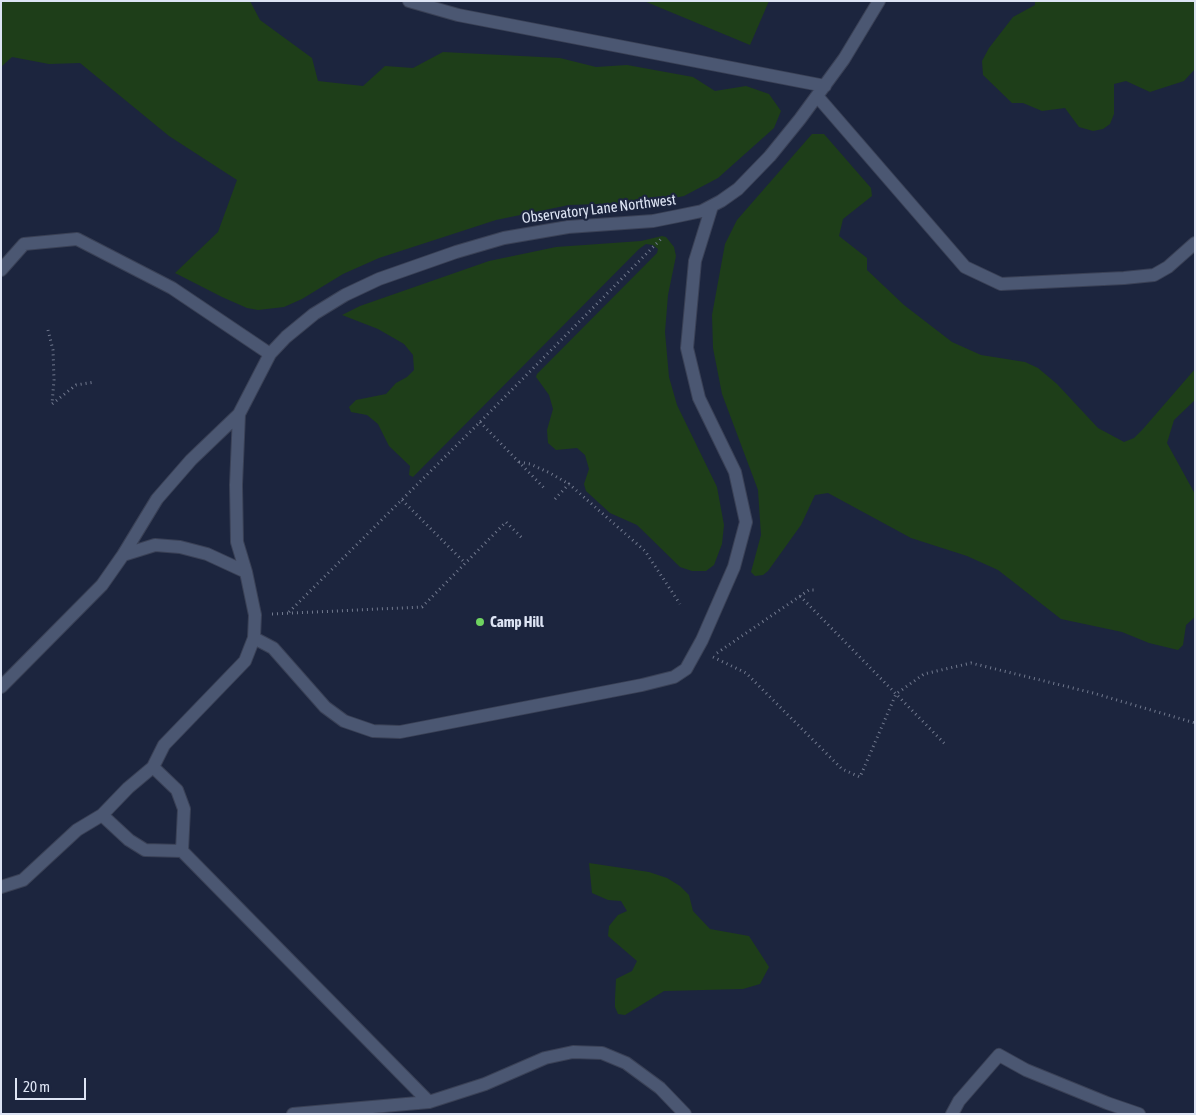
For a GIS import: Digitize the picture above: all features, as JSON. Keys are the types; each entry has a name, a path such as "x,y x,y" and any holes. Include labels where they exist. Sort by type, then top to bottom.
{"street":[{"path":"409,1 458,15 821,91 965,267 1001,284 1154,275 1168,267 1195,243"},
{"name":"Observatory Lane Northwest","path":"153,767 164,746 244,661 254,638 256,615 238,542 236,485 239,414 270,354 286,337 304,321 345,296 379,279 441,257 496,240 536,232 582,225 652,221 702,211 721,202 738,189 770,156 844,59 879,1"},
{"path":"254,638 273,648 325,707 344,721 373,731 400,732 642,685 674,677 686,668 702,640 734,567 746,522 735,472 699,398 687,348 695,261 712,206"},
{"path":"1,270 24,244 77,239 172,288 270,354"},
{"path":"1,686 102,585 158,499 191,460 239,414"},
{"path":"123,555 155,545 180,547 207,554 246,572"},
{"path":"1,887 24,880 77,830 102,816 128,788 153,767 177,790 184,808 182,851"},
{"path":"102,816 129,840 145,850 182,851 429,1102"},
{"path":"293,1114 429,1102 485,1084 545,1058 573,1052 602,1053 626,1063 660,1088 685,1114"},
{"path":"952,1114 959,1101 999,1055 1026,1070 1139,1114"}],"path":[{"path":"289,612 685,214"},
{"path":"48,330 54,350 52,404 76,385 96,382"},
{"path":"480,422 545,489"},
{"path":"519,462 530,464 568,484 645,551 680,604"},
{"path":"555,499 568,484"},
{"path":"402,500 465,563"},
{"path":"271,614 422,607 506,522 522,538"},
{"path":"814,590 809,590 712,657 746,673 842,769 860,777 896,694 924,674 971,663 1093,693 1195,723"},
{"path":"800,596 945,744"}],"green space":[{"path":"1,1 250,1 260,20 312,58 318,81 363,86 385,66 413,68 443,52 560,58 596,67 627,65 693,77 715,91 746,86 769,94 781,111 774,128 718,178 684,196 654,202 569,205 496,220 379,258 343,274 302,299 284,307 258,310 247,308 222,297 175,273 218,232 237,180 169,136 80,63 49,64 12,57 1,67"},
{"path":"644,1 769,1 750,45"},
{"path":"1035,1 1195,1 1195,69 1184,81 1150,92 1126,81 1114,84 1114,114 1110,124 1103,129 1093,131 1079,127 1065,108 1042,111 1023,103 1012,103 983,75 982,61 989,48 1013,17 1035,5"},
{"path":"812,134 824,134 871,188 872,196 843,219 839,236 867,258 867,270 904,305 952,342 981,355 1025,362 1038,368 1057,384 1098,428 1124,442 1134,438 1143,429 1195,369 1195,400 1174,420 1167,443 1195,494 1195,617 1186,625 1183,645 1178,650 1149,643 1122,632 1061,619 998,570 967,556 911,538 828,493 815,495 801,525 768,571 763,575 755,576 751,572 761,535 758,490 722,394 713,348 712,315 725,244 737,220"},
{"path":"662,236 666,237 674,247 676,256 668,295 665,332 669,377 677,405 717,487 724,525 722,544 714,565 706,571 692,571 680,567 637,525 610,513 586,491 584,484 589,469 585,455 577,448 556,450 548,443 547,430 553,409 549,395 536,377 657,253 658,249 653,245 646,244 639,249 413,477 409,475 410,466 389,446 378,424 367,415 351,412 349,407 356,400 386,394 396,383 407,377 414,370 413,355 404,344 378,329 342,315 360,306 489,261 556,247 641,241"},
{"path":"589,863 649,872 667,878 680,886 689,895 693,911 710,929 749,936 769,967 760,984 743,989 664,991 625,1015 618,1014 615,1007 616,979 632,971 637,961 608,936 609,926 618,915 627,911 621,901 608,900 592,893"}],"place":[{"name":"Camp Hill","path":"480,622"}]}
